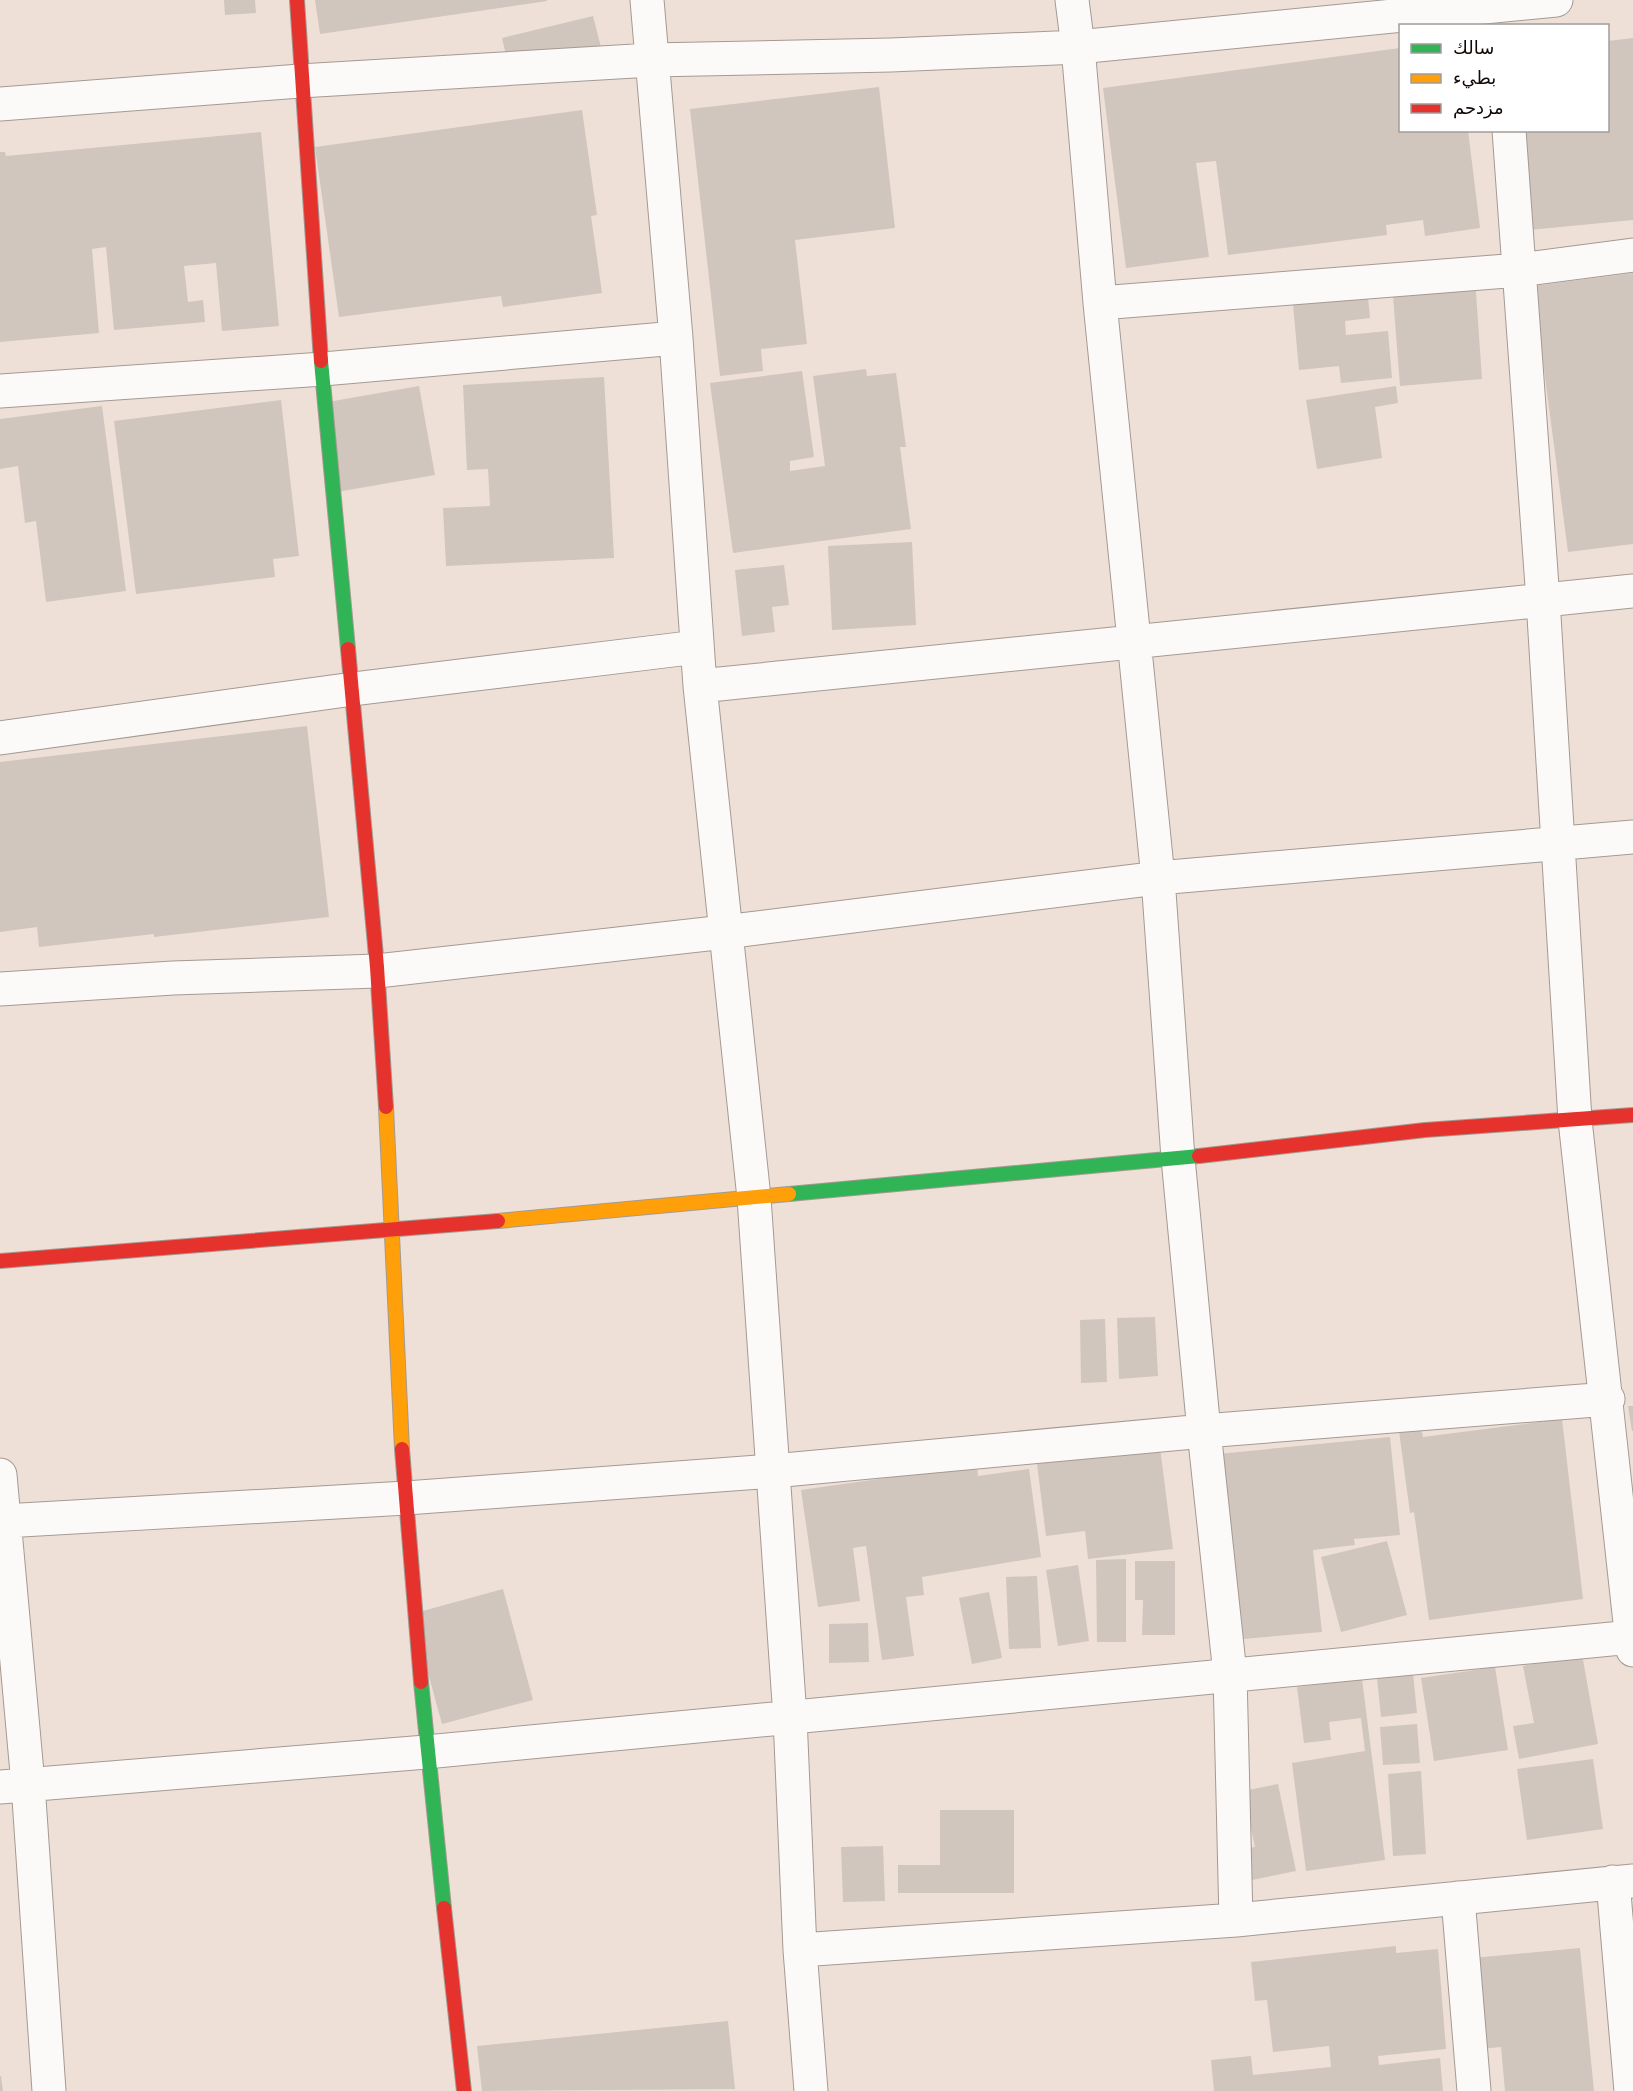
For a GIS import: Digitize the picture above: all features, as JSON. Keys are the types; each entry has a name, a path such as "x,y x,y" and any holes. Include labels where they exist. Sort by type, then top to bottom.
{"street":[{"path":"297,0 300,81 322,369 353,688 377,971 406,1498 426,1752 464,2091"},
{"path":"647,0 676,338 700,686 724,932 754,1198 790,1717 800,1950 811,2091"},
{"path":"1071,0 1078,47 1100,303 1158,879 1178,1158 1230,1674 1236,1920"},
{"path":"0,104 300,81 651,60 891,56 1078,47 1502,11 1556,0"},
{"path":"14,1786 426,1752 1230,1674 1633,1642 1608,1399 1575,1120 1543,600 1509,132"},
{"path":"1100,303 1519,270 1633,255"},
{"path":"0,391 322,369 676,338"},
{"path":"700,686 1633,591"},
{"path":"0,738 353,688 697,647"},
{"path":"0,989 172,978 377,971 724,932 1158,879 1633,837"},
{"path":"0,1261 393,1230 754,1198 1178,1158 1425,1130 1633,1115"},
{"path":"4,1521 406,1498 773,1471 1204,1431 1608,1399"},
{"path":"0,1475 4,1521 14,1786 49,2091"},
{"path":"800,1950 1236,1920 1623,1882 1631,2091"},
{"path":"1458,1898 1474,2091"}],"building":[{"path":"224,0 255,0 256,13 225,15"},
{"path":"315,0 547,0 547,1 320,34"},
{"path":"593,16 605,63 513,85 502,38"},
{"path":"1633,38 1633,220 1529,230 1520,134 1609,132 1609,41"},
{"path":"1399,48 1399,132 1468,132 1480,228 1425,236 1423,220 1386,225 1387,235 1228,255 1216,161 1196,163 1209,257 1126,268 1103,88"},
{"path":"879,87 895,228 795,240 807,344 761,349 763,371 720,376 690,109"},
{"path":"582,110 597,215 591,216 602,293 503,307 501,296 339,317 315,147"},
{"path":"261,132 279,326 222,331 216,263 184,266 188,302 203,300 205,322 114,330 106,247 92,249 99,333 0,342 0,152 5,152 6,156"},
{"path":"1633,273 1633,544 1568,552 1533,286"},
{"path":"1475,278 1482,379 1400,386 1392,283"},
{"path":"1367,287 1370,318 1345,321 1346,335 1388,331 1392,378 1341,383 1339,366 1299,370 1292,294"},
{"path":"866,369 867,376 896,373 906,447 900,447 911,529 733,553 710,383 802,371 814,457 790,461 790,471 825,466 813,376"},
{"path":"604,377 614,558 446,566 443,508 490,506 488,469 467,470 463,385"},
{"path":"419,386 435,475 337,492 322,403"},
{"path":"1396,386 1398,403 1375,407 1382,458 1317,469 1306,400"},
{"path":"281,400 299,556 273,559 275,577 136,594 114,421"},
{"path":"102,406 126,591 46,602 36,521 25,523 18,466 0,469 0,419"},
{"path":"912,542 916,625 832,630 828,546"},
{"path":"784,565 789,605 772,607 775,632 742,636 735,570"},
{"path":"307,726 329,917 154,937 154,934 39,947 37,927 0,932 0,762"},
{"path":"1155,1317 1158,1376 1119,1379 1117,1318"},
{"path":"1105,1319 1107,1382 1081,1383 1080,1320"},
{"path":"1628,1406 1633,1406 1633,1431 1632,1431"},
{"path":"1562,1419 1583,1599 1429,1620 1414,1512 1410,1513 1399,1431 1421,1428 1423,1437"},
{"path":"1390,1437 1400,1535 1354,1539 1355,1545 1313,1550 1322,1632 1232,1640 1208,1455"},
{"path":"1160,1448 1173,1549 1088,1559 1085,1531 1046,1536 1037,1464"},
{"path":"977,1465 978,1476 1029,1469 1041,1557 922,1577 924,1595 906,1597 914,1656 882,1660 866,1546 853,1548 860,1601 818,1607 801,1490"},
{"path":"1387,1541 1407,1615 1341,1632 1321,1557"},
{"path":"1126,1559 1126,1642 1097,1642 1096,1560"},
{"path":"1135,1561 1175,1561 1175,1635 1142,1635 1143,1600 1135,1600"},
{"path":"1078,1565 1089,1641 1058,1646 1046,1570"},
{"path":"1037,1576 1041,1648 1009,1649 1006,1577"},
{"path":"503,1589 533,1700 442,1724 428,1673 419,1612"},
{"path":"989,1592 1002,1658 972,1664 959,1598"},
{"path":"868,1623 869,1662 829,1663 829,1624"},
{"path":"1582,1654 1598,1744 1519,1759 1513,1726 1534,1723 1523,1666"},
{"path":"1495,1667 1508,1750 1434,1761 1421,1678"},
{"path":"1413,1673 1417,1713 1381,1717 1377,1678"},
{"path":"1362,1679 1385,1860 1306,1871 1292,1763 1365,1751 1361,1718 1329,1722 1331,1740 1304,1743 1297,1687"},
{"path":"1417,1724 1420,1763 1383,1765 1380,1727"},
{"path":"1593,1759 1603,1829 1527,1840 1517,1769"},
{"path":"1421,1771 1426,1854 1393,1856 1388,1774"},
{"path":"1278,1784 1296,1871 1237,1883 1230,1851 1255,1847 1243,1791"},
{"path":"940,1810 1014,1810 1014,1893 898,1893 898,1865 940,1865"},
{"path":"883,1846 885,1901 843,1902 841,1847"},
{"path":"1396,1946 1396,1953 1438,1949 1446,2049 1378,2056 1379,2065 1440,2058 1443,2091 1214,2091 1211,2060 1251,2056 1253,2075 1331,2067 1329,2046 1273,2052 1267,2000 1255,2001 1251,1962"},
{"path":"1580,1948 1594,2091 1505,2091 1501,2047 1481,2049 1472,1958"},
{"path":"728,2021 735,2089 482,2091 477,2046"},
{"path":"1,2076 3,2091 0,2091"}],"traffic: fast":[{"path":"321,361 348,649"},
{"path":"789,1194 1199,1156"},
{"path":"421,1682 444,1908"}],"traffic: slow":[{"path":"386,1107 402,1449"},
{"path":"498,1221 789,1194"}],"traffic: jam":[{"path":"297,0 321,361"},
{"path":"348,649 377,967 386,1107"},
{"path":"1199,1156 1425,1130 1633,1115"},
{"path":"0,1261 498,1221"},
{"path":"402,1449 421,1682"},
{"path":"444,1908 464,2091"}]}
